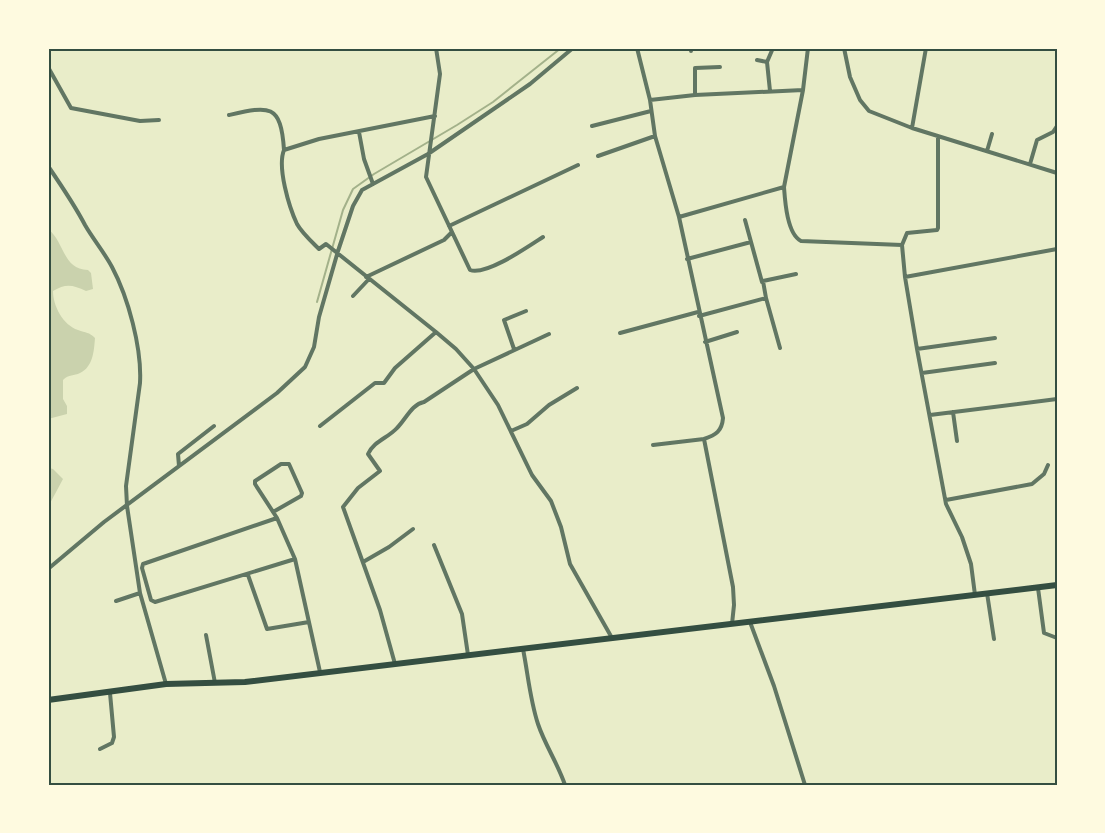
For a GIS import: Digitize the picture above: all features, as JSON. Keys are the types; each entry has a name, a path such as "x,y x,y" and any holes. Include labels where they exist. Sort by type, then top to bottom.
{"main road":[{"path":"48,700 166,684 245,682 1057,585"}],"street":[{"path":"436,48 440,74 428,154 427,180 470,270 474,271 502,262 543,237"},
{"path":"48,569 104,522 277,393 305,367 314,347 337,251 357,196 372,182 428,154 530,84 573,48"},
{"path":"637,48 650,100 655,136 678,217 723,418 717,434 704,439 653,445"},
{"path":"770,91 767,63 773,48"},
{"path":"808,48 803,90 784,187 786,210 793,233 801,241 902,245"},
{"path":"844,48 850,77 866,108 938,136 987,148 1057,173"},
{"path":"913,126 926,48"},
{"path":"757,60 767,63"},
{"path":"48,67 71,108 140,121 159,120"},
{"path":"695,95 695,68 720,67"},
{"path":"650,100 695,95 803,90"},
{"path":"230,115 269,109 274,113 283,130 284,150 281,158 281,172 297,224 319,249 326,244 337,251 456,349 474,369 498,405 532,475 551,501 561,527 570,564 612,638"},
{"path":"592,126 651,111"},
{"path":"284,150 319,139 435,116"},
{"path":"1030,165 1037,140 1053,132 1057,126"},
{"path":"358,132 372,182"},
{"path":"987,148 992,134"},
{"path":"598,156 655,136"},
{"path":"938,136 938,228 907,234 902,245 905,278 921,373 945,500 962,537 971,564 975,594"},
{"path":"449,226 578,165"},
{"path":"48,166 112,267 125,299 135,337 141,383 126,486 127,506 140,593 166,684"},
{"path":"678,217 784,187"},
{"path":"745,220 780,348"},
{"path":"353,296 368,278 444,240 452,232"},
{"path":"687,259 751,242"},
{"path":"905,278 1057,249"},
{"path":"762,282 796,274"},
{"path":"620,333 765,298"},
{"path":"514,350 504,320 526,311"},
{"path":"320,426 375,383 384,384 394,368 436,332"},
{"path":"705,342 738,332"},
{"path":"395,664 380,610 343,507 358,488 380,471 368,454 370,450 396,429 417,404 424,402 474,369 549,334"},
{"path":"917,349 995,338"},
{"path":"921,373 995,363"},
{"path":"511,431 527,424 543,409 577,388"},
{"path":"930,415 1057,399"},
{"path":"953,412 957,441"},
{"path":"179,466 178,454 214,426"},
{"path":"704,439 733,587 735,623"},
{"path":"190,444 190,458"},
{"path":"273,512 301,496 302,493 290,464 281,464 255,481 273,512 277,518 295,559 320,672"},
{"path":"945,500 1032,484 1044,474 1048,465"},
{"path":"277,518 143,564 142,568 152,602 295,559"},
{"path":"363,562 389,547 413,529"},
{"path":"434,545 462,614 468,655"},
{"path":"248,575 267,628 309,622"},
{"path":"1038,587 1044,633 1057,638"},
{"path":"116,601 140,593"},
{"path":"987,593 994,639"},
{"path":"749,621 774,686 804,785"},
{"path":"206,634 215,683"},
{"path":"524,649 532,705 565,785"},
{"path":"100,749 112,743 114,737 110,693"}],"green space":[{"path":"48,229 54,234 68,260 73,265 91,273 93,289 86,291 70,286 58,288 53,291 57,309 63,319 73,328 95,338 88,367 63,380 63,399 67,406 67,414 48,419"},
{"path":"49,468 63,479 48,507"}],"waterway":[{"path":"317,302 343,210 353,189 493,102 561,48"}]}
